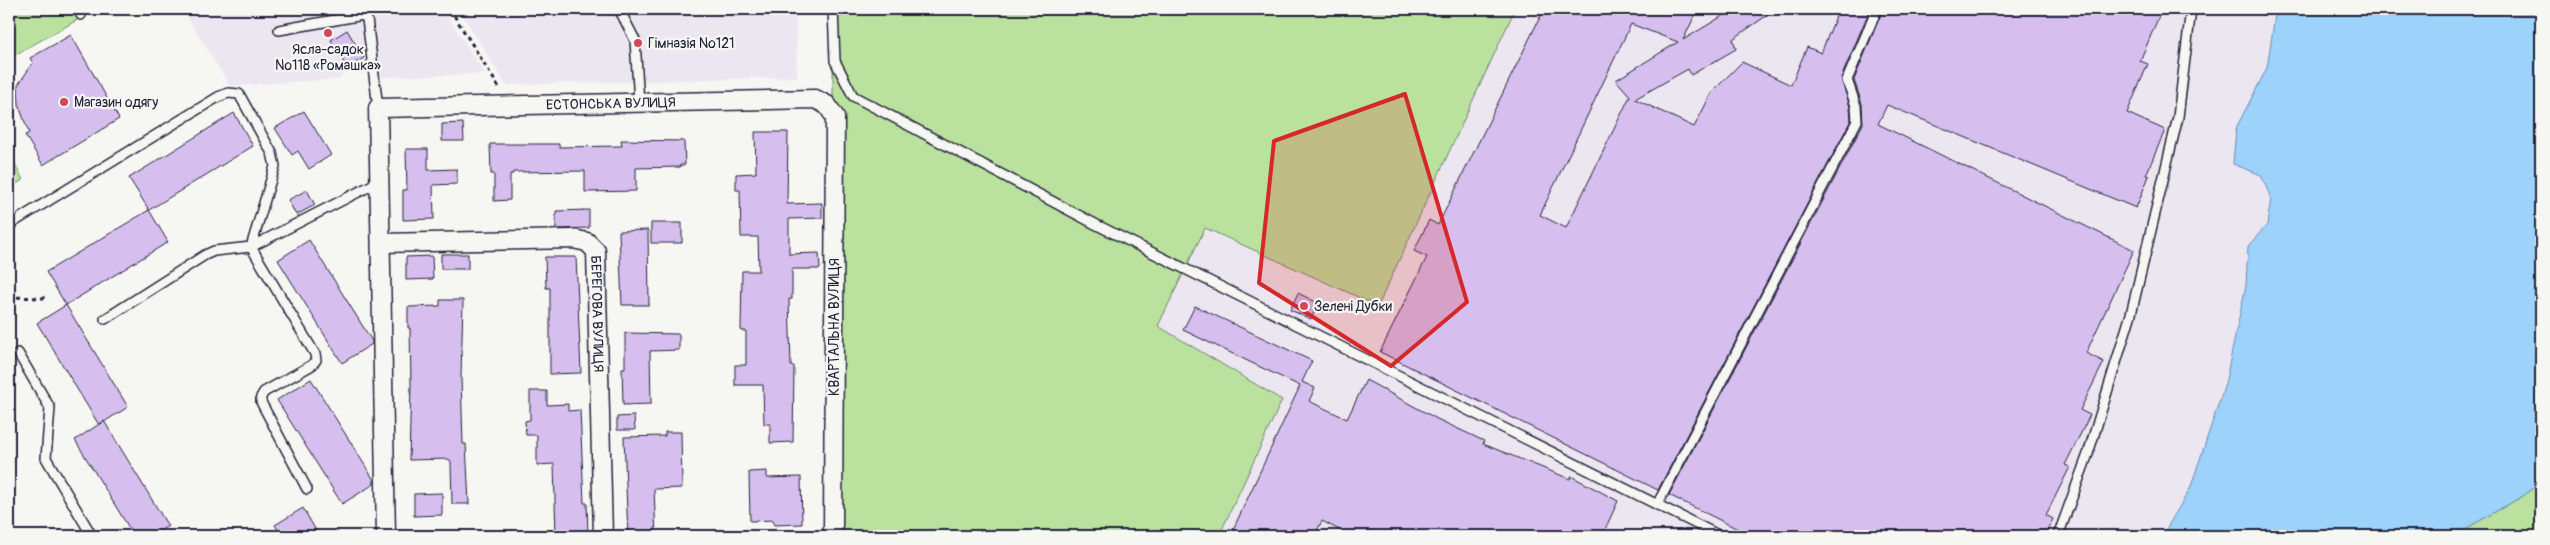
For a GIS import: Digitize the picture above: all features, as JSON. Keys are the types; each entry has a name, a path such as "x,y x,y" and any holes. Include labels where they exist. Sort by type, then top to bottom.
{"street":[{"name":"ЕСТОНСЬКА ВУЛИЦЯ","path":"378,108 815,99 827,105 835,117"},
{"path":"378,108 386,536"},
{"name":"КВАРТАЛЬНА ВУЛИЦЯ","path":"833,536 835,117"},
{"name":"БЕРЕГОВА ВУЛИЦЯ","path":"381,243 573,239 587,242 596,251 603,536"}],"lane":[{"path":"619,9 635,40 639,103"},
{"path":"833,9 834,61 853,96 1097,225 1720,536"},
{"path":"1657,505 1857,121 1856,106 1847,80 1877,9"},
{"path":"2058,536 2088,454 2131,314 2178,117 2191,9"},
{"path":"279,30 363,15 367,19 378,108"},
{"path":"9,225 218,97 233,93 239,94 275,159 275,166 250,247 315,354 316,360 312,365 264,392 261,396 261,402 307,489"},
{"path":"104,319 205,255 214,251 250,247 380,181"},
{"path":"18,353 50,408 46,458 92,536"}],"path":[{"path":"450,9 512,106"},
{"path":"9,297 45,298"}],"highlighted area":[{"path":"1405,94 1467,302 1391,366 1259,283 1274,141"}],"shaded area":[{"name":"Ясла-садок №118 «Ромашка»","path":"182,9 443,9 485,74 380,77 379,57 373,57 364,58 348,68 339,79 230,86"},
{"name":"Гімназія №121","path":"459,9 796,9 797,77 506,85"},
{"path":"1515,9 2276,9 2267,68 2236,128 2233,164 2261,175 2271,198 2267,225 2248,246 2246,285 2225,384 2190,489 2162,536 1219,536 1282,400 1158,326 1205,228 1378,306"}],"green space":[{"path":"9,9 97,9 9,58"},
{"path":"833,9 1515,9 1378,306 1205,228 1158,326 1282,400 1219,536 833,536"},
{"path":"9,152 23,180 9,188"},
{"path":"2541,482 2541,536 2457,536 2460,532 2523,496"}],"water":[{"path":"2276,9 2541,9 2539,43 2541,51 2541,482 2523,496 2460,532 2457,536 2162,536 2190,489 2225,384 2246,285 2248,246 2267,225 2271,198 2261,175 2233,164 2236,128 2267,68"}],"building":[{"path":"1544,9 1698,9 1683,40 1734,9 1776,9 1733,39 1736,49 1691,75 1688,69 1635,99 1694,127 1712,92 1742,62 1791,85 1807,47 1821,53 1839,9 1870,9 1841,78 1850,107 1851,120 1658,490 1380,352 1427,257 1414,251 1429,220 1438,225","holes":["1631,24 1678,42 1616,80 1630,96 1566,228 1540,215"]},
{"path":"1883,9 2162,9 2140,61 2148,64 2127,113 2165,130 2146,175 2149,176 2136,208 1887,105 1878,124 2134,250 2086,353 2104,362 2080,410 2090,415 2065,465 2070,467 2046,515 2053,519 2044,536 1752,536 1669,495 1863,124 1862,104 1854,80"},
{"path":"347,30 364,58 347,68 331,40"},
{"name":"Магазин одягу","path":"71,35 119,119 43,165 25,135 29,133 19,106 18,85 33,63 30,58"},
{"path":"304,111 331,155 309,169 298,151 292,155 275,128"},
{"path":"234,113 253,146 149,210 129,178"},
{"path":"463,123 464,141 442,141 442,124"},
{"path":"755,132 788,132 787,204 822,203 822,218 789,219 789,254 819,253 820,269 792,269 792,299 789,299 791,366 794,366 793,442 770,443 770,424 764,424 763,385 735,385 735,365 746,365 746,331 741,331 742,271 759,271 758,237 741,237 740,190 736,190 736,174 756,173"},
{"path":"621,140 684,141 685,165 680,165 680,167 636,168 636,191 585,192 585,171 513,172 513,174 510,174 510,200 494,201 494,174 491,174 490,144 559,144 559,147 622,146"},
{"path":"406,149 428,149 428,170 457,169 457,184 433,185 434,219 403,220 403,190 407,190"},
{"path":"307,190 315,205 296,215 288,200"},
{"path":"149,210 168,242 66,305 46,272"},
{"path":"589,210 589,228 556,229 556,211"},
{"path":"651,223 682,223 682,243 651,243"},
{"path":"648,230 649,305 622,305 619,231"},
{"path":"309,240 372,341 372,344 342,363 278,260"},
{"path":"441,254 468,254 468,269 441,269"},
{"path":"432,256 433,279 406,280 406,257"},
{"path":"545,257 576,257 581,373 550,374 550,288 546,288"},
{"name":"Зелені Дубки","path":"1298,293 1318,303 1311,319 1290,310"},
{"path":"440,300 463,300 461,377 463,444 466,444 469,504 452,504 451,462 449,459 409,460 411,385 408,307 440,306"},
{"path":"66,305 128,407 99,425 37,323"},
{"path":"1195,306 1312,361 1302,382 1315,388 1309,401 1347,419 1366,380 1437,419 1484,441 1483,444 1570,479 1571,476 1618,501 1602,536 1351,536 1322,521 1314,536 1230,536 1300,386 1183,330"},
{"path":"625,333 679,334 679,350 650,351 651,404 623,405 622,368 625,368"},
{"path":"311,379 374,480 374,484 342,504 277,400"},
{"path":"530,391 547,391 547,405 568,404 568,411 580,410 584,503 587,503 588,536 556,536 554,464 537,465 537,435 526,435 525,421 530,420"},
{"path":"634,416 635,430 617,430 617,417"},
{"path":"104,421 168,526 151,536 134,536 75,440"},
{"path":"665,432 681,432 682,488 654,489 656,536 628,536 624,437 665,436"},
{"path":"767,471 767,478 801,477 802,524 774,525 773,520 750,521 749,472"},
{"path":"442,493 442,515 414,516 414,494"},
{"path":"303,508 319,536 282,536 275,525"}],"place":[{"name":"Ясла-садок №118 «Ромашка»","path":"328,33"},
{"name":"Гімназія №121","path":"638,43"},
{"name":"Магазин одягу","path":"64,102"},
{"name":"Зелені Дубки","path":"1304,306"}]}
